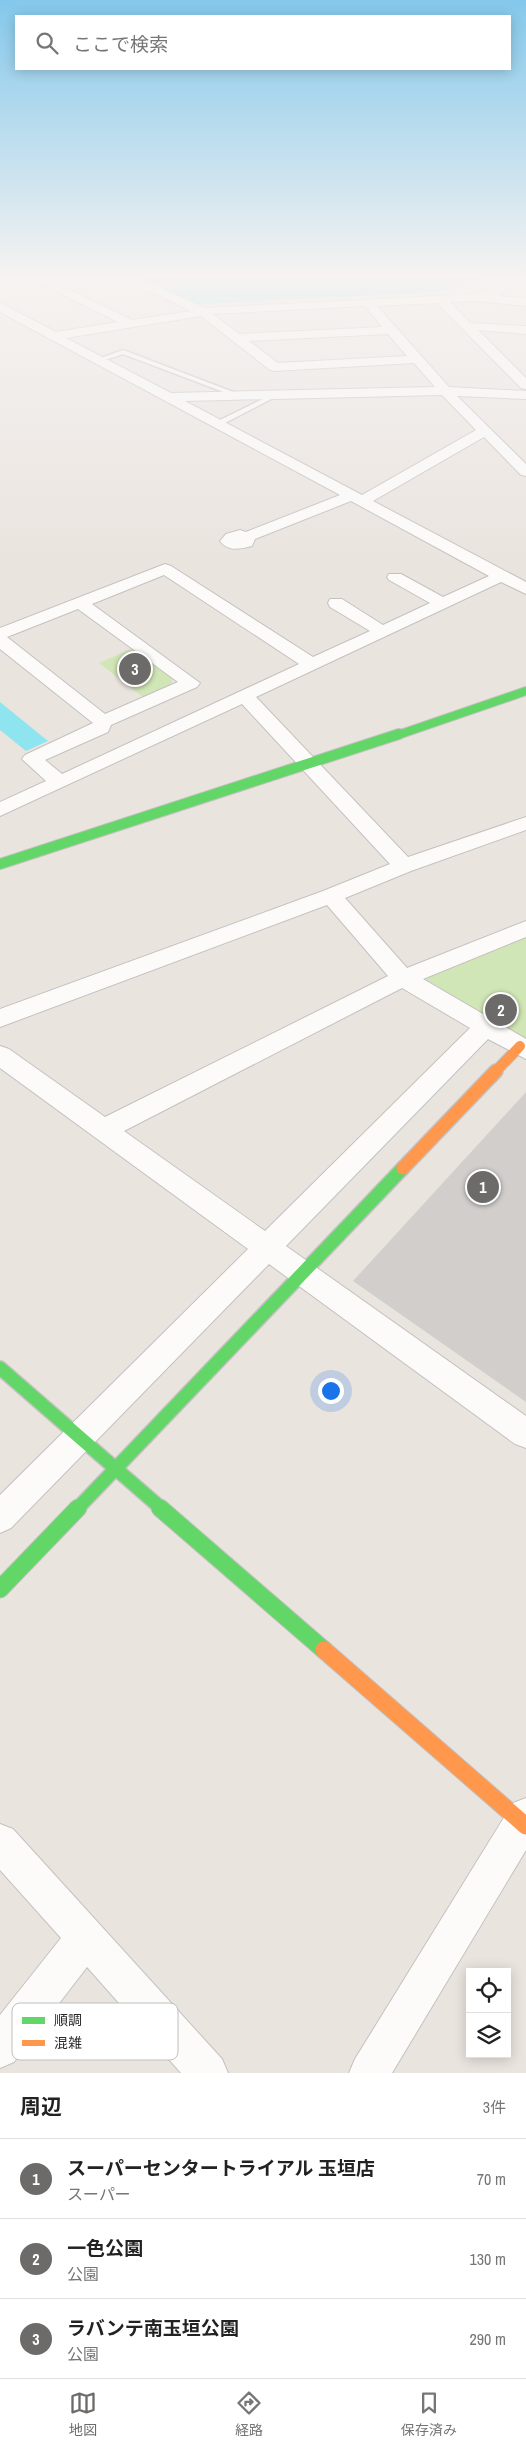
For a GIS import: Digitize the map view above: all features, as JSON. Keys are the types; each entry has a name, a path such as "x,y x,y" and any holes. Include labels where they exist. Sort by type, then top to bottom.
{"street":[{"path":"119,371 526,589"},
{"path":"429,371 445,391 526,472"},
{"path":"512,371 526,385"},
{"path":"169,397 445,391 526,395"},
{"path":"246,537 357,499 485,431"},
{"path":"0,634 165,569 313,665"},
{"path":"2,807 60,782 502,576"},
{"path":"395,577 443,604"},
{"path":"60,782 32,759 101,728 103,722 191,683 80,603"},
{"path":"336,604 383,632"},
{"path":"0,640 103,722"},
{"path":"0,864 309,765 526,691"},
{"path":"244,696 404,866"},
{"path":"158,698 189,722"},
{"path":"0,1018 331,896 404,866 526,823"},
{"path":"0,1589 303,1272 523,1048 402,978 331,896"},
{"path":"104,1129 402,978 526,929"},
{"path":"0,1517 486,1026"},
{"path":"0,1056 268,1246 526,1434"},
{"path":"0,1368 525,1821 369,2073"},
{"path":"0,1842 144,2003"},
{"path":"35,2003 85,1938"},
{"path":"0,2048 12,2032"},
{"path":"178,2040 208,2073"}],"lane":[{"path":"172,371 239,396"},
{"path":"218,424 276,395"}],"green space":[{"path":"133,648 173,676 171,687 144,698 99,663"},
{"path":"526,935 526,1039 427,981 428,974"}],"water":[{"path":"0,702 48,741 26,751 0,730"}],"building":[{"path":"526,1092 526,1402 353,1281"}],"traffic: fast":[{"path":"0,864 309,765 526,691"},
{"path":"0,1589 403,1168"},
{"path":"0,1368 324,1650"}],"traffic: slow":[{"path":"403,1168 520,1046"},
{"path":"324,1650 526,1826"}],"place":[{"name":"ラバンテ南玉垣公園","path":"135,669"},
{"name":"一色公園","path":"501,1010"},
{"name":"スーパーセンタートライアル 玉垣店","path":"483,1187"}]}
